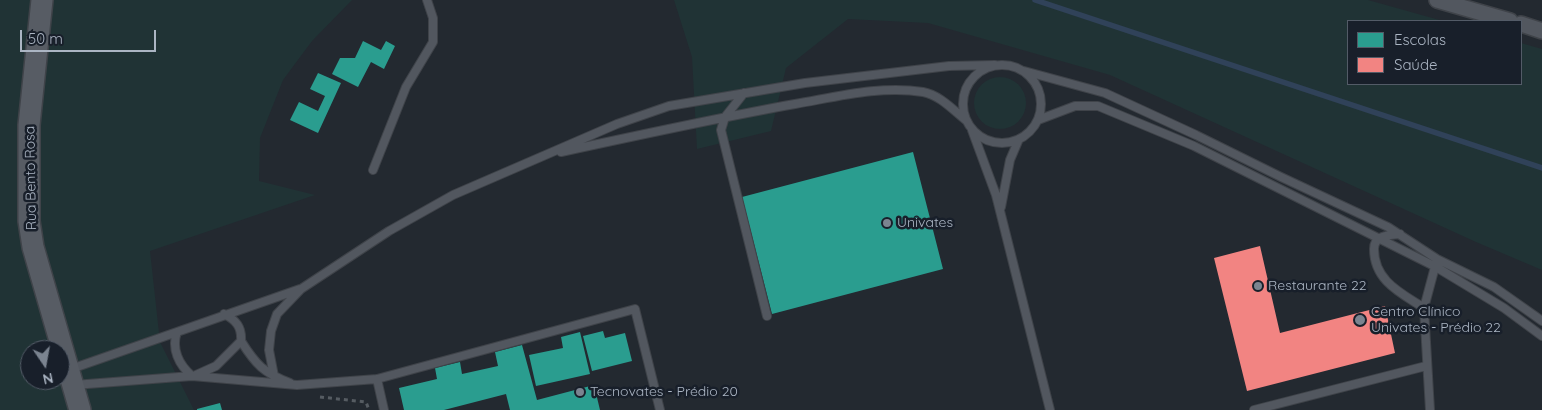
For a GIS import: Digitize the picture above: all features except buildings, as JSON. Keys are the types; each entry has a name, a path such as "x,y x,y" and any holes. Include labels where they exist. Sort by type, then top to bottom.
{"main road":[{"name":"Rua Bento Rosa","path":"42,0 29,125 29,221 33,247 59,340"},
{"name":"Rua Bento Rosa","path":"70,378 80,410"}],"street":[{"path":"1437,0 1507,20"},
{"path":"1522,24 1542,30"}],"lane":[{"path":"372,170 406,88 433,42 433,18 427,0"},
{"path":"274,376 269,350 271,331 277,314 301,289 389,230 453,195 617,124 669,106 805,83 949,66 1005,65 1024,72 1105,93 1196,134 1280,178 1400,234 1436,263 1504,308 1542,336"},
{"path":"995,66 976,74 965,91 963,101 967,121 972,130 1000,211 1050,410"},
{"path":"972,130 989,141 1010,142 1028,133 1038,120 1041,96 1038,86 1024,72"},
{"path":"544,156 725,116 847,95 894,90 925,92 941,100 967,121"},
{"path":"744,93 725,116 721,130 767,316"},
{"path":"1038,120 1075,106 1098,106 1194,146 1378,240 1494,287 1542,321"},
{"path":"1000,211 1010,160 1019,139"},
{"path":"1400,234 1386,235 1374,245 1374,257 1379,274 1397,291 1424,308"},
{"path":"1430,410 1424,308 1436,263"},
{"path":"70,378 177,332 224,314 301,289"},
{"path":"70,378 192,376 297,385 377,379 634,309 660,410"},
{"path":"224,314 236,322 240,328 241,341 256,364 274,376 297,385"},
{"path":"177,332 175,343 178,360 182,367 192,376"},
{"path":"192,376 216,366 241,341"},
{"path":"1254,410 1426,366"},
{"path":"377,379 384,410"}],"shaded area":[{"path":"0,0 352,0 312,41 283,80 260,138 259,181 315,195 150,251 160,342 194,410 0,410"},
{"path":"674,0 1368,0 1439,20 1347,20 1347,85 1522,85 1522,43 1542,49 1542,270 1476,242 1110,75 928,23 848,19 786,68 771,131 697,149 692,57"},
{"path":"995,77 1005,77 1019,84 1026,98 1026,108 1019,122 1005,129 995,129 985,125 978,118 974,108 974,98 978,88 985,81"}],"waterway":[{"path":"1035,0 1542,168"}],"place":[{"name":"Univates","path":"887,223"},
{"name":"Restaurante 22","path":"1258,286"},
{"name":"Centro Clínico Univates - Prédio 22","path":"1360,320"},
{"name":"Tecnovates - Prédio 20","path":"580,392"}]}
